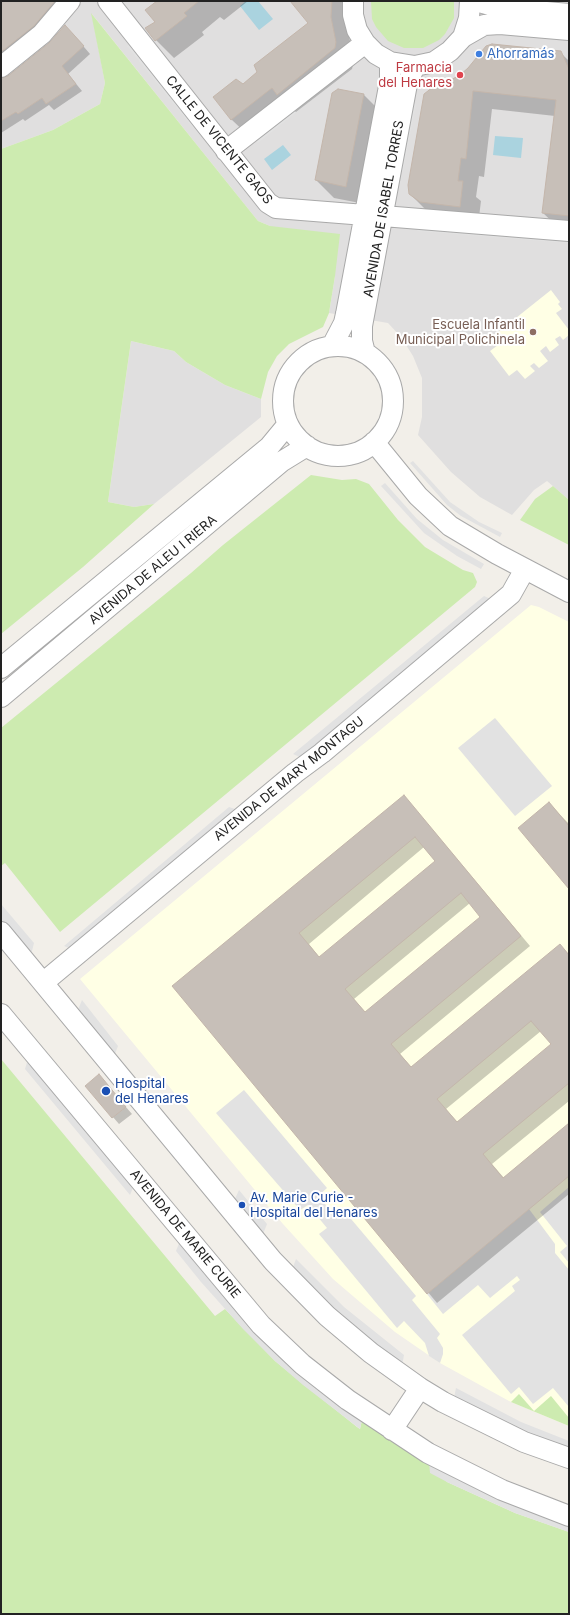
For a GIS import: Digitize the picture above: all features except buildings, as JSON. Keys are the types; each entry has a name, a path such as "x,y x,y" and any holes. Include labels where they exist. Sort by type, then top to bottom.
{"street":[{"path":"353,1 353,15 357,30 365,43 376,54 390,62 415,66 434,62 450,52 463,37 484,25 500,24 569,30"},
{"path":"463,37 470,18 470,1"},
{"path":"476,1 501,8 569,14"},
{"path":"1,67 42,34 71,3"},
{"name":"CALLE DE VICENTE GAOS","path":"116,4 226,151 268,203 276,208 569,231"},
{"path":"226,151 365,43"},
{"name":"AVENIDA DE ISABEL TORRES","path":"365,353 362,341 362,326 390,81 390,62"},
{"name":"AVENIDA DE ISABEL TORRES","path":"332,346 344,323 374,216 408,84 415,66"},
{"path":"332,346 349,347 365,353 374,359 387,376 393,396 393,406 387,426 374,442 364,449 341,455 330,455 307,446 293,432 288,424 283,404 285,388 289,375 294,367 307,355 332,346"},
{"name":"AVENIDA DE ALEU I RIERA","path":"1,668 269,447 288,424"},
{"path":"374,442 418,496 450,526 525,569 569,592"},
{"name":"AVENIDA DE ALEU I RIERA","path":"1,697 281,462 307,446"},
{"name":"AVENIDA DE MARY MONTAGU","path":"44,982 322,753 511,594 525,569"},
{"path":"1,932 44,982 273,1261 327,1316 371,1353 420,1388 443,1402 524,1442 569,1458"},
{"name":"AVENIDA DE MARIE CURIE","path":"1,1014 261,1324 302,1364 348,1400 392,1430 466,1473 502,1490 569,1516"},
{"path":"392,1430 420,1388"}],"shaded area":[{"path":"1,1 569,1 569,500 547,481 534,490 512,515 480,497 451,472 418,435 422,417 422,378 413,356 401,337 388,323 329,313 335,276 270,226 258,221 92,14 105,83 100,104 53,130 1,149"},
{"path":"132,42 197,124 193,128 127,46"},
{"path":"348,65 352,68 258,143 254,140"},
{"path":"411,102 416,104 403,171 398,170"},
{"path":"418,226 569,237 569,243 417,231"},
{"name":"Escuela Infantil Municipal Polichinela","path":"551,290 560,302 558,304 562,309 556,313 569,330 569,335 563,340 560,336 555,339 559,345 550,352 546,346 540,351 548,361 539,368 534,363 530,366 535,371 525,379 517,370 509,376 490,351 498,345 492,337"},
{"path":"131,341 174,351 186,362 225,385 261,399 261,417 154,504 134,507 108,502"},
{"path":"413,461 450,502 479,522 502,533 500,537 461,516 447,505 410,463"},
{"path":"385,483 417,519 443,540 484,564 481,569 457,556 424,533 381,486"},
{"path":"484,596 495,601 304,759 293,754"},
{"name":"Hospital del Henares","path":"531,605 539,607 569,622 569,1426 509,1401 440,1363 395,1332 333,1279 283,1224 80,979"},
{"path":"495,718 552,786 515,816 458,748"},
{"path":"229,807 241,811 74,950 64,946"},
{"path":"1,904 34,943 31,955 1,919"},
{"path":"82,1000 118,1046 114,1056 77,1012"},
{"path":"28,1059 134,1185 130,1195 25,1069"},
{"path":"244,1090 327,1188 318,1196 338,1219 346,1213 416,1296 412,1300 440,1334 437,1338 443,1348 443,1354 440,1363 429,1356 425,1343 404,1321 397,1328 319,1234 327,1228 308,1205 300,1210 216,1113"},
{"path":"569,1187 569,1263 560,1252 567,1246 540,1212"},
{"path":"239,1190 267,1224 263,1234 234,1201"},
{"path":"529,1209 555,1244 555,1253 569,1270 569,1407 553,1388 533,1404 519,1387 511,1394 462,1335 515,1291 512,1286 520,1280 517,1276 490,1298 478,1285 443,1314 427,1294"},
{"path":"180,1241 362,1420 360,1429 303,1385 275,1361 243,1329 201,1282 176,1251"},
{"path":"296,1259 344,1307 404,1355 402,1366 358,1332 292,1270"},
{"path":"456,1388 521,1422 569,1441 569,1452 557,1448 454,1398"},
{"path":"429,1462 569,1522 569,1532 515,1513 447,1482 430,1473"}],"green space":[{"path":"371,1 454,1 454,18 445,34 439,40 423,48 404,48 388,41 376,27 372,19"},
{"path":"91,13 258,221 270,226 340,234 335,276 329,313 323,327 289,344 277,356 268,372 261,399 225,385 186,362 174,351 131,341 108,502 134,507 154,504 83,567 1,634 1,149 53,130 100,104 105,83"},
{"path":"311,475 342,480 356,479 369,484 398,520 425,547 463,570 473,573 477,582 475,587 60,932 5,863 1,866 1,728 191,573 223,545"},
{"path":"553,486 569,500 569,545 520,520 535,499"},
{"path":"1,1059 215,1316 225,1309 275,1361 360,1429 362,1420 429,1462 447,1482 515,1513 569,1532 569,1614 1,1614"},
{"path":"519,1394 534,1411 551,1396 569,1418 569,1426 511,1402"}],"water":[{"path":"246,1 258,1 273,19 259,30 240,6"},
{"path":"495,136 523,138 521,158 493,155"},
{"path":"283,145 291,155 272,170 264,159"}],"place":[{"name":"Ahorramás","path":"479,54"},
{"name":"Farmacia del Henares","path":"460,75"},
{"name":"Escuela Infantil Municipal Polichinela","path":"533,332"},
{"name":"Hospital del Henares","path":"106,1091"},
{"name":"Av. Marie Curie - Hospital del Henares","path":"242,1205"}]}
